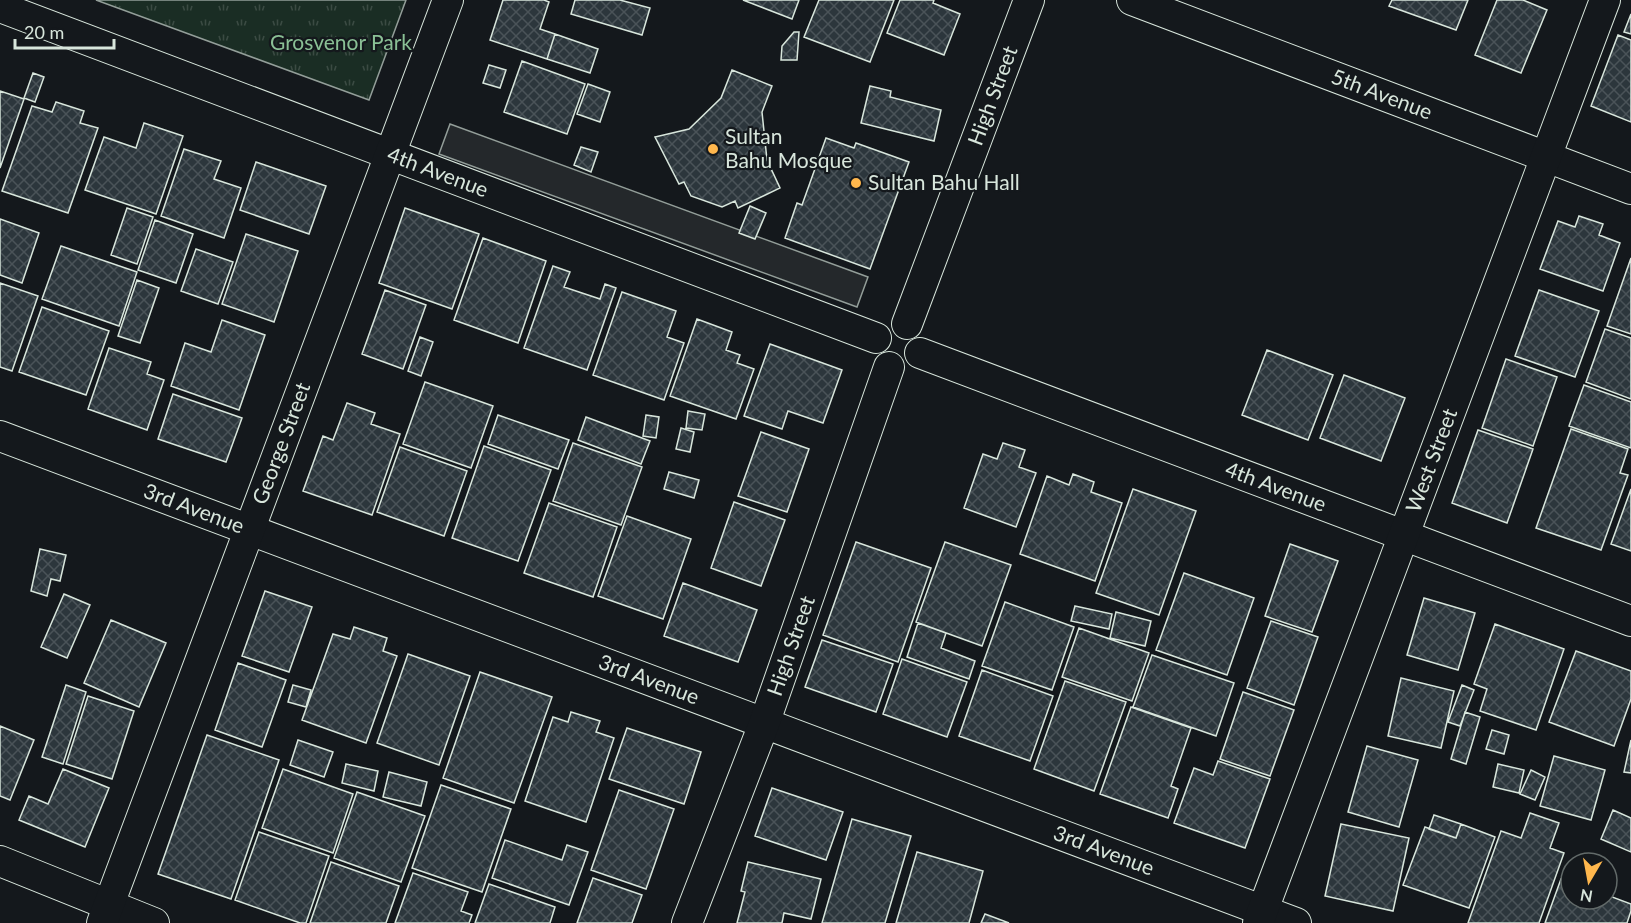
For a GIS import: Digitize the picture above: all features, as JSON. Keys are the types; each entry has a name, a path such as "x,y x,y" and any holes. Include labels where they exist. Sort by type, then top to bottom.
{"street":[{"name":"George Street","path":"106,914 448,0"},
{"name":"High Street","path":"907,324 1029,0"},
{"name":"5th Avenue","path":"1132,0 1631,189"},
{"name":"West Street","path":"1261,917 1605,0"},
{"name":"4th Avenue","path":"0,7 876,338"},
{"path":"898,322 914,329 920,336 922,345 915,361 898,369 889,367 877,355 874,346 876,338 889,324 898,322"},
{"name":"4th Avenue","path":"920,353 1631,621"},
{"name":"High Street","path":"687,923 764,724 889,367"},
{"name":"3rd Avenue","path":"0,436 764,724 1261,917 1296,923"},
{"path":"0,861 106,914 154,923"}],"green space":[{"name":"Grosvenor Park","path":"96,0 406,0 369,100"}],"shaded area":[{"path":"450,124 868,277 857,307 439,154"}],"building":[{"path":"503,0 549,2 540,29 555,34 547,59 490,40"},
{"path":"575,0 620,0 650,8 642,35 571,14"},
{"path":"743,0 799,0 792,19"},
{"path":"819,0 894,0 870,62 804,37"},
{"path":"900,0 934,0 933,3 960,14 944,55 887,33"},
{"path":"1392,0 1468,0 1456,30 1389,6"},
{"path":"1497,0 1523,0 1547,10 1521,73 1475,55"},
{"path":"1631,14 1631,34 1624,32"},
{"path":"794,32 799,32 797,60 781,60 782,46"},
{"path":"555,34 598,49 590,73 547,59"},
{"path":"1618,35 1631,40 1631,122 1591,106"},
{"path":"522,61 585,84 567,134 504,112"},
{"path":"489,65 506,70 500,88 483,83"},
{"name":"Sultan Bahu Mosque","path":"732,70 772,86 762,112 767,160 780,188 738,208 735,201 722,207 691,196 684,182 679,184 655,137 689,129 721,98"},
{"path":"33,73 44,77 35,102 24,98"},
{"path":"588,84 610,92 600,122 577,114"},
{"path":"870,86 891,91 890,97 941,110 934,141 861,123"},
{"path":"0,91 24,99 0,168"},
{"path":"56,102 84,111 80,123 98,128 68,213 2,191 32,106 52,112"},
{"path":"144,123 183,136 156,214 85,190 104,137 136,148"},
{"name":"Sultan Bahu Hall","path":"826,138 854,148 856,143 909,162 870,269 785,238 797,203 802,205"},
{"path":"581,147 598,152 591,172 574,165"},
{"path":"184,149 221,161 214,179 241,188 224,238 161,216"},
{"path":"256,162 326,186 309,234 240,210"},
{"path":"750,206 766,213 755,239 739,233"},
{"path":"127,208 153,217 137,264 111,255"},
{"path":"405,208 479,234 452,309 379,283"},
{"path":"1579,216 1603,224 1599,235 1620,243 1603,291 1540,269 1558,221 1575,227"},
{"path":"0,219 39,233 22,283 0,275"},
{"path":"155,220 193,234 176,283 138,270"},
{"path":"246,234 298,251 274,322 222,304"},
{"path":"483,238 546,261 518,343 454,320"},
{"path":"61,246 137,272 119,326 42,299"},
{"path":"196,249 233,262 218,304 181,291"},
{"path":"1631,258 1631,334 1607,326"},
{"path":"553,266 570,272 564,287 600,299 605,284 616,288 587,370 524,348"},
{"path":"137,280 159,288 140,343 118,336"},
{"path":"0,283 38,296 12,371 0,367"},
{"path":"385,290 426,305 403,369 362,354"},
{"path":"1539,290 1599,311 1575,377 1515,356"},
{"path":"622,292 676,311 667,337 684,343 664,400 593,375"},
{"path":"42,307 109,331 86,395 19,372"},
{"path":"697,319 732,332 726,350 740,355 737,363 754,369 736,419 670,396"},
{"path":"222,320 265,335 239,410 171,386 185,343 211,352"},
{"path":"1605,329 1631,338 1631,399 1586,382"},
{"path":"420,337 433,342 421,376 408,371"},
{"path":"770,344 842,370 823,423 788,411 782,429 744,416"},
{"path":"109,348 151,362 147,374 164,380 147,430 88,409"},
{"path":"1267,350 1333,375 1308,440 1242,415"},
{"path":"1506,359 1557,377 1533,446 1482,428"},
{"path":"1344,375 1405,398 1381,461 1320,438"},
{"path":"425,382 493,406 471,468 403,444"},
{"path":"1584,385 1631,402 1631,448 1569,426"},
{"path":"173,394 242,418 226,462 158,439"},
{"path":"347,403 375,413 371,424 400,434 372,515 303,491 323,436 333,440"},
{"path":"688,411 705,414 702,430 686,428"},
{"path":"498,415 569,440 558,469 488,444"},
{"path":"646,415 659,417 656,438 643,436"},
{"path":"586,417 650,441 641,464 578,440"},
{"path":"681,428 694,432 690,452 676,449"},
{"path":"1571,429 1628,449 1620,473 1628,475 1601,550 1536,528"},
{"path":"1478,430 1533,449 1507,523 1452,503"},
{"path":"761,432 809,449 787,512 738,496"},
{"path":"573,443 642,467 621,525 553,501"},
{"path":"1003,443 1025,450 1019,467 1036,473 1016,527 964,508 983,454 997,459"},
{"path":"484,446 551,470 518,561 452,538"},
{"path":"400,447 467,471 444,536 377,512"},
{"path":"669,472 699,480 694,498 664,489"},
{"path":"1073,474 1094,482 1091,492 1122,503 1095,581 1020,554 1047,476 1069,485"},
{"path":"1133,489 1196,511 1159,615 1096,593"},
{"path":"1631,489 1631,551 1611,544"},
{"path":"734,502 785,520 761,586 711,568"},
{"path":"549,503 617,527 593,597 524,573"},
{"path":"627,516 691,539 663,619 598,596"},
{"path":"856,542 931,568 898,662 823,635"},
{"path":"945,542 1011,565 982,646 916,622"},
{"path":"1290,544 1338,561 1312,632 1265,616"},
{"path":"40,549 66,555 60,581 51,579 47,596 31,591"},
{"path":"1184,573 1254,598 1227,675 1156,650"},
{"path":"683,583 757,610 738,662 664,636"},
{"path":"265,591 312,607 289,672 242,656"},
{"path":"64,594 90,605 67,658 41,647"},
{"path":"1424,598 1475,613 1458,670 1407,655"},
{"path":"1005,602 1074,627 1052,690 982,666"},
{"path":"1075,606 1112,614 1109,629 1071,621"},
{"path":"1116,612 1151,621 1145,646 1110,638"},
{"path":"111,620 166,643 139,707 84,683"},
{"path":"1271,621 1318,637 1294,705 1247,688"},
{"path":"918,623 946,633 941,648 975,661 969,679 907,657"},
{"path":"1495,624 1564,649 1536,730 1480,711 1487,689 1474,684"},
{"path":"354,627 387,638 383,651 397,656 366,743 302,720 333,634 350,639"},
{"path":"1079,628 1149,653 1132,701 1062,677"},
{"path":"822,640 893,664 876,712 805,687"},
{"path":"1576,651 1631,671 1631,699 1614,746 1549,722"},
{"path":"408,654 470,676 439,765 377,743"},
{"path":"1152,655 1234,683 1216,736 1133,707"},
{"path":"902,659 967,682 947,737 883,714"},
{"path":"238,663 286,680 262,747 215,730"},
{"path":"982,670 1053,696 1030,761 959,736"},
{"path":"480,672 552,697 514,803 443,778"},
{"path":"1401,678 1454,691 1441,748 1388,736"},
{"path":"1065,681 1126,702 1094,791 1034,769"},
{"path":"66,685 86,692 63,764 42,757"},
{"path":"293,685 311,690 306,707 288,702"},
{"path":"1462,685 1474,690 1460,726 1448,722"},
{"path":"1243,692 1294,710 1270,776 1220,759"},
{"path":"88,696 134,711 112,779 66,764"},
{"path":"1131,707 1191,728 1171,786 1178,789 1168,818 1100,794"},
{"path":"571,712 600,721 596,732 614,738 586,822 525,801 553,717 568,722"},
{"path":"1465,712 1480,717 1466,764 1451,759"},
{"path":"0,726 34,740 10,800 0,796"},
{"path":"627,728 701,752 684,804 609,779"},
{"path":"1492,730 1509,735 1504,754 1486,749"},
{"path":"207,735 279,760 231,899 158,874"},
{"path":"298,740 333,752 324,777 290,765"},
{"path":"1631,740 1631,773 1624,772"},
{"path":"1367,746 1418,760 1399,827 1348,812"},
{"path":"1554,756 1605,770 1591,820 1540,806"},
{"path":"1218,761 1270,779 1245,848 1174,823 1194,768 1213,775"},
{"path":"346,764 378,771 374,791 342,783"},
{"path":"1498,764 1524,770 1519,793 1493,787"},
{"path":"63,769 109,788 85,847 19,820 29,796 48,804"},
{"path":"283,769 353,794 333,853 262,828"},
{"path":"1531,770 1545,777 1535,800 1520,794"},
{"path":"389,772 427,782 421,806 383,797"},
{"path":"441,785 511,809 482,892 412,868"},
{"path":"772,788 843,812 826,860 755,836"},
{"path":"619,790 674,809 646,889 591,870"},
{"path":"357,792 425,816 401,882 334,858"},
{"path":"1613,810 1631,818 1631,852 1601,839"},
{"path":"1530,813 1559,823 1550,848 1559,851 1559,867 1539,923 1468,923 1501,831 1521,838"},
{"path":"1434,815 1461,824 1456,838 1429,829"},
{"path":"852,819 911,836 885,923 822,923"},
{"path":"1341,824 1409,838 1393,911 1325,896"},
{"path":"1461,824 1495,837 1469,908 1403,885 1425,827 1456,838"},
{"path":"259,832 329,856 306,923 300,923 235,900"},
{"path":"505,840 562,860 567,845 588,852 569,905 492,878"},
{"path":"917,852 983,871 969,923 896,923"},
{"path":"331,862 399,886 386,923 310,923"},
{"path":"748,862 821,879 811,919 784,913 782,923 737,923 745,892 741,891"},
{"path":"413,873 468,892 461,911 472,915 469,923 395,923"},
{"path":"593,878 642,895 632,923 577,923"},
{"path":"489,884 555,907 550,923 475,923"},
{"path":"1559,884 1559,911 1619,911 1619,900 1631,904 1627,923 1545,923"},
{"path":"985,914 1009,923 981,923"}],"place":[{"name":"Sultan Bahu Mosque","path":"713,149"},
{"name":"Sultan Bahu Hall","path":"856,183"}]}
